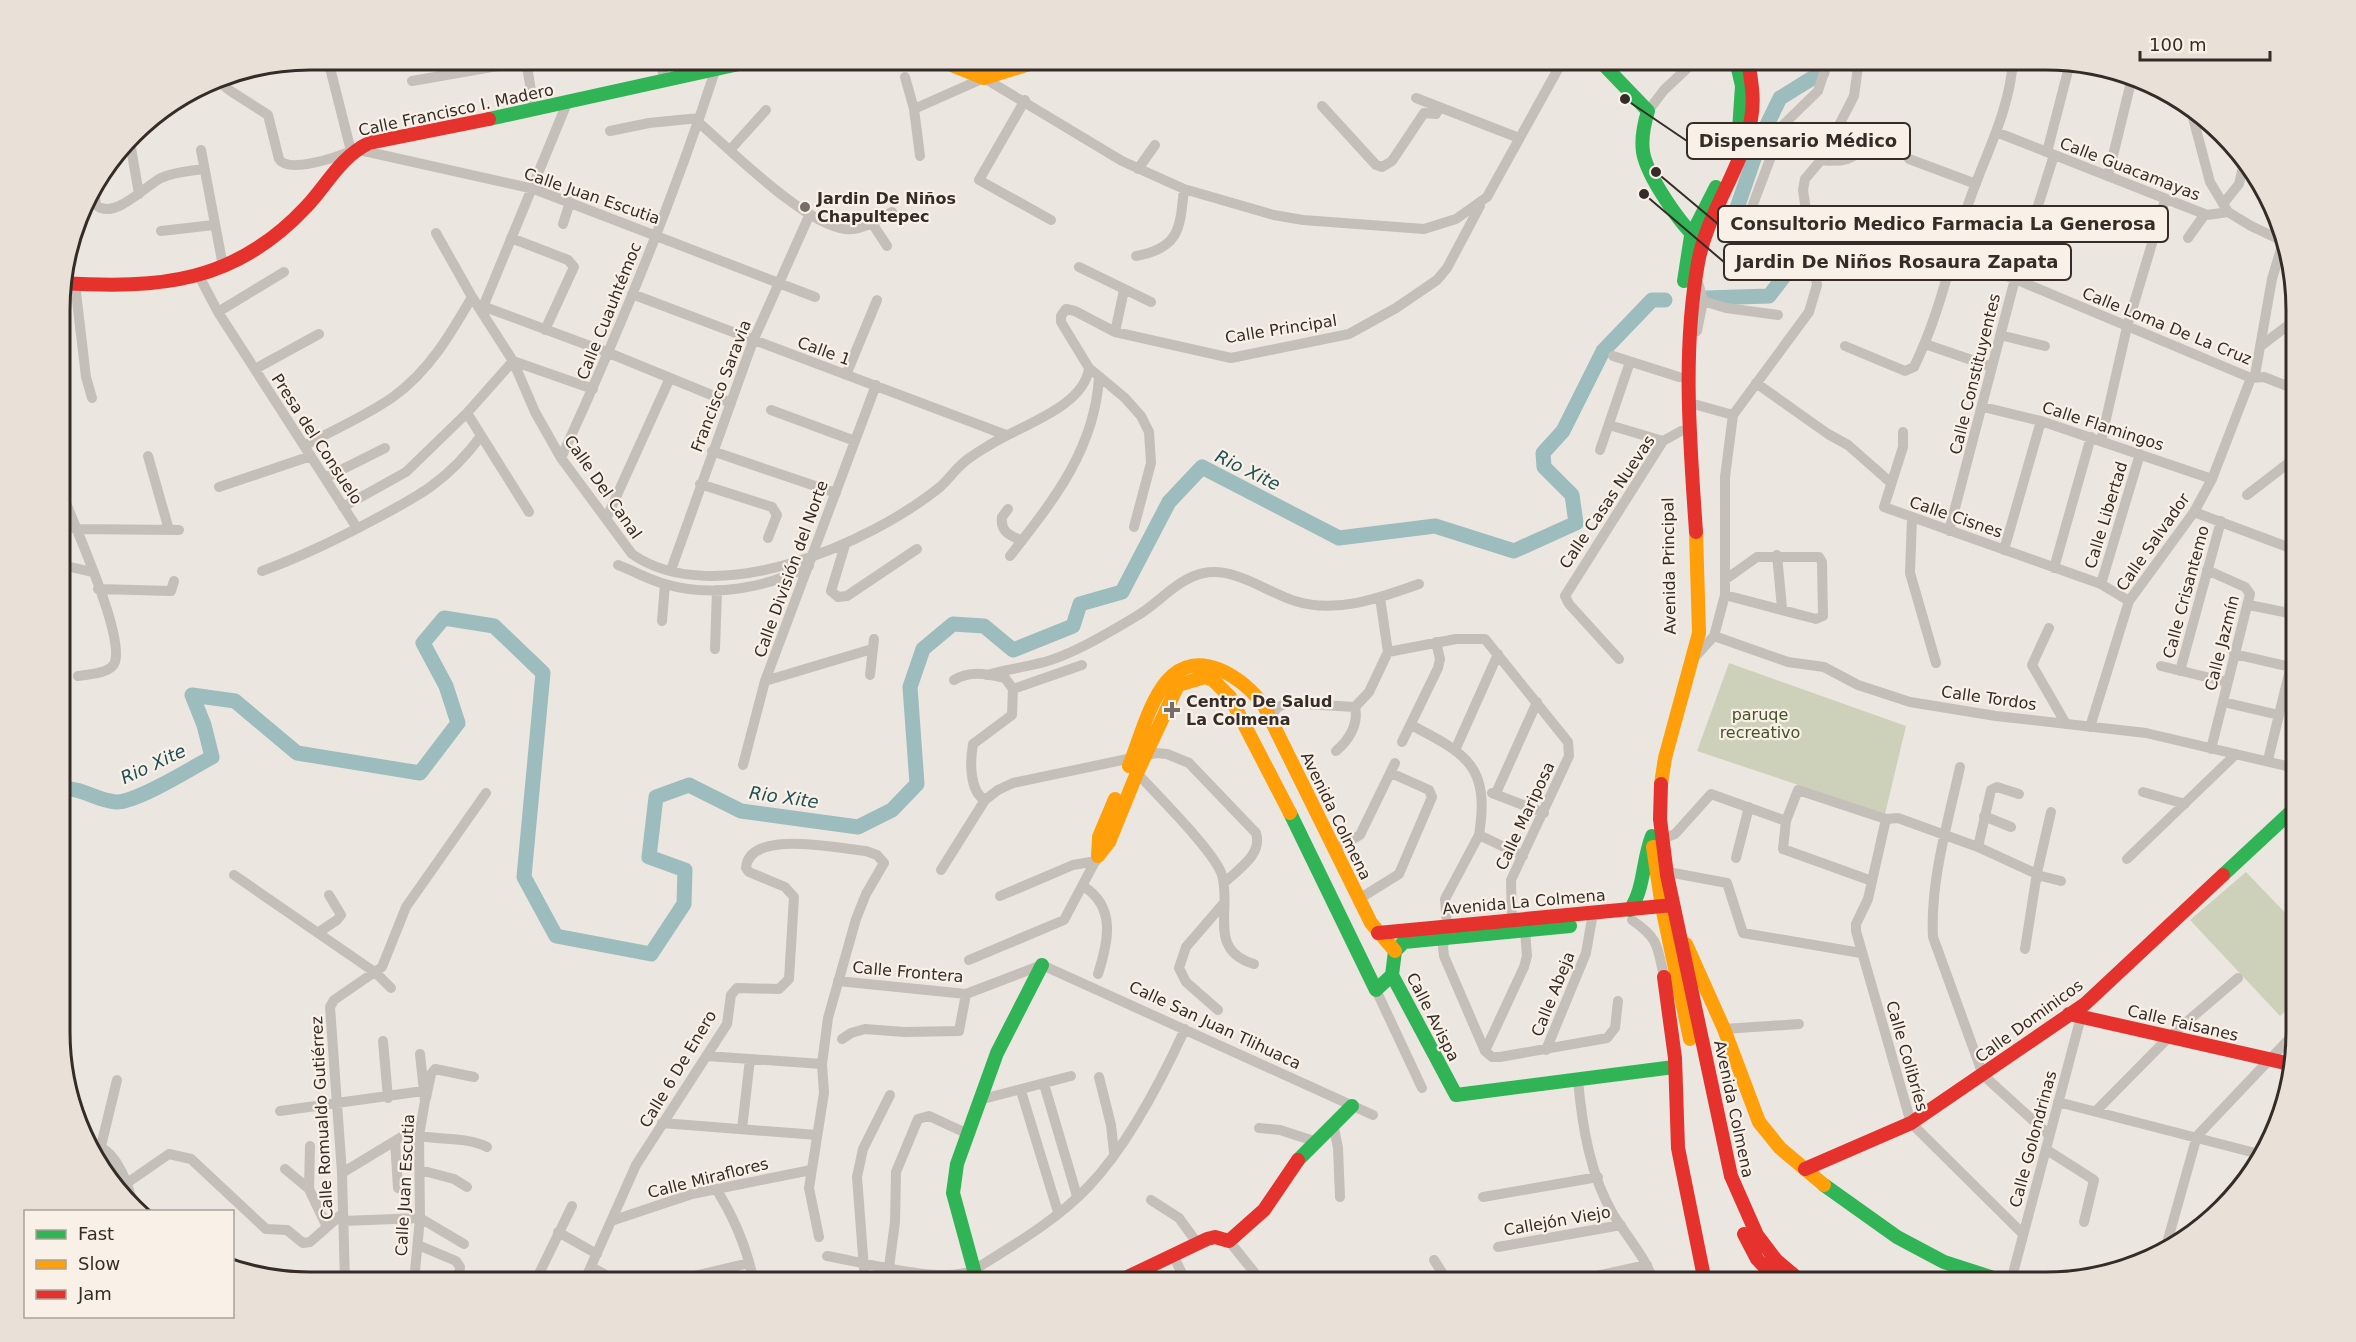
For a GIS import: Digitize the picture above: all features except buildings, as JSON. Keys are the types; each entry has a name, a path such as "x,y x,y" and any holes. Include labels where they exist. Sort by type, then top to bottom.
{"street":[{"path":"225,86 268,115 279,159 285,165 332,158 353,150 331,70"},
{"path":"412,81 475,70"},
{"path":"528,70 534,109"},
{"path":"662,70 664,81"},
{"name":"Calle Francisco I. Madero","path":"72,284 199,276 223,266 291,221 322,189 353,150 369,142 719,70"},
{"path":"964,70 1025,100 1138,169 1184,189 1274,215 1303,220 1424,229 1456,219 1482,203 1557,70"},
{"path":"914,109 984,78 1010,70"},
{"path":"1609,70 1648,111"},
{"path":"1685,70 1664,90 1648,111 1642,140 1644,157 1697,239"},
{"path":"1697,239 1736,141 1742,101 1737,70"},
{"path":"1697,239 1747,142 1754,105 1749,70"},
{"path":"1733,241 1736,229 1747,215 1783,125 1818,91 1825,70"},
{"path":"1696,656 1714,636 1725,595 1725,477 1733,415 1804,319 1814,300 1817,285 1803,190 1805,179 1821,160 1854,96 1858,70"},
{"path":"1845,346 1909,371 1925,344 1976,184 2006,105 2011,70"},
{"name":"Calle Cuauhtémoc","path":"561,458 609,353 699,120 715,71"},
{"name":"Calle Constituyentes","path":"1949,531 1983,407 2014,279 2035,213 2068,72"},
{"path":"905,77 914,109 920,156"},
{"path":"2108,176 2130,86"},
{"path":"1416,98 1519,138"},
{"path":"1025,100 979,180 1051,220"},
{"path":"304,446 391,398 411,382 436,355 477,303 512,238 534,189 567,103"},
{"path":"1322,106 1376,165 1382,167 1392,161 1424,113 1436,114 1439,107"},
{"path":"730,150 766,110"},
{"path":"610,131 649,123 699,120 730,150 809,216 845,229 863,227 892,212"},
{"path":"2194,122 2210,182 2225,208 2251,226 2274,236"},
{"name":"Calle Guacamayas","path":"1996,132 2205,214 2225,208"},
{"path":"1138,169 1155,145"},
{"path":"1821,160 1837,163 1852,159 1870,145"},
{"path":"201,150 223,266"},
{"name":"Calle Juan Escutia","path":"353,150 534,189 779,281 815,297"},
{"path":"131,151 139,194"},
{"path":"1909,159 1976,184"},
{"path":"96,203 105,209 121,205 162,177 203,169"},
{"path":"2225,208 2239,184 2242,172"},
{"path":"1136,256 1155,253 1171,241 1180,227 1184,189"},
{"path":"2054,568 2096,439 2165,200"},
{"path":"563,224 570,202"},
{"name":"Calle Principal","path":"1089,368 1061,322 1063,312 1069,309 1115,332 1231,358 1349,334 1396,308 1437,280 1447,268 1482,203"},
{"path":"2035,213 2065,226"},
{"name":"Calle Loma De La Cruz","path":"1824,214 2014,279 2127,327 2253,376 2286,383"},
{"path":"2188,238 2205,214"},
{"name":"Francisco Saravia","path":"671,570 712,450 753,341 809,216"},
{"path":"872,223 887,246"},
{"path":"161,231 214,225"},
{"name":"Calle Del Canal","path":"436,233 513,361 535,412 561,458 632,554 644,562 671,570 738,574 811,561"},
{"path":"512,238 572,263 572,272 545,330"},
{"name":"Avenida Principal","path":"1670,915 1668,872 1657,837 1663,765 1696,656 1699,603 1689,357 1697,239"},
{"name":"Avenida Principal","path":"1670,915 1651,795 1656,752 1687,643 1689,617 1679,377 1681,309 1697,239"},
{"name":"Calle Salvador","path":"2090,727 2129,601 2194,513 2212,479 2253,376 2262,345 2272,279 2279,256"},
{"path":"1079,267 1151,302"},
{"path":"218,312 284,272"},
{"path":"1689,357 1703,301 1696,273"},
{"name":"Presa del Consuelo","path":"199,276 218,312 357,528 312,553 262,571"},
{"path":"1115,332 1124,290"},
{"name":"Calle 1","path":"632,294 1006,435"},
{"path":"71,298 92,398"},
{"path":"846,375 877,300"},
{"path":"1703,301 1726,308 1778,315"},
{"path":"477,303 609,353 731,403"},
{"path":"2262,345 2286,327"},
{"path":"255,369 319,334"},
{"path":"2000,335 2045,346"},
{"path":"1925,344 1992,367"},
{"path":"1613,356 1679,377"},
{"path":"344,507 406,472 467,413 513,361 593,389"},
{"path":"1600,450 1630,362"},
{"path":"618,565 664,584 717,590 762,585 845,545 941,487 963,462 1006,435 1069,401 1081,388 1089,368 1125,398 1141,416 1149,432 1151,463 1134,527"},
{"path":"1010,556 1059,494 1075,462 1094,416 1099,377"},
{"path":"607,518 670,378"},
{"path":"1756,383 1828,435 1848,445 1890,482 1903,447 1903,432"},
{"name":"Calle División del Norte","path":"743,765 765,681 876,385"},
{"path":"1690,403 1733,415"},
{"name":"Calle Flamingos","path":"1983,407 2041,421 2212,479"},
{"path":"771,410 855,441"},
{"path":"467,413 529,512"},
{"path":"2004,550 2041,421"},
{"path":"1609,425 1663,441"},
{"name":"Calle Casas Nuevas","path":"1619,660 1569,604 1565,596 1663,441 1681,431"},
{"path":"357,528 422,496 463,459 481,436"},
{"path":"325,478 385,448"},
{"path":"712,450 836,493"},
{"name":"Calle Libertad","path":"2102,584 2140,454"},
{"path":"75,529 174,530 148,456"},
{"path":"219,487 311,456"},
{"path":"2247,495 2286,465"},
{"name":"Calle Cisnes","path":"1890,482 1884,507 2102,584 2129,601"},
{"path":"700,484 772,507 777,515 768,538"},
{"path":"1008,509 1002,517 1002,527 1005,533 1022,541"},
{"path":"2194,513 2286,546"},
{"path":"1912,517 1910,573 1936,663"},
{"path":"70,520 98,588 116,644 115,662 110,669 78,676"},
{"name":"Calle Crisantemo","path":"2180,670 2221,521"},
{"path":"845,545 831,591 838,597 847,596 917,549"},
{"path":"1725,595 1821,618 1822,562 1819,557 1777,555 1757,557 1726,579"},
{"path":"1777,555 1782,608"},
{"path":"70,567 92,572"},
{"name":"Calle Jazmín","path":"2207,570 2249,589 2249,605 2234,654 2211,749"},
{"path":"987,675 1015,666 1038,664 1074,649 1136,617 1189,579 1206,573 1235,576 1293,601 1321,606 1346,605 1380,598 1419,584"},
{"path":"98,588 171,591 174,581"},
{"path":"662,621 664,584"},
{"path":"714,649 717,590"},
{"path":"1355,707 1369,692 1388,652 1380,598"},
{"path":"2249,605 2286,613"},
{"path":"2049,628 2032,665 2066,724"},
{"name":"Calle Tordos","path":"1714,636 1788,662 1824,667 1858,685 1910,702 2146,733 2286,765"},
{"name":"Calle Mariposa","path":"1388,652 1436,642 1485,639 1568,742 1570,750 1510,887 1516,927 1527,956 1485,1051"},
{"path":"1402,742 1438,668 1440,659 1436,642"},
{"path":"765,681 873,644 870,675"},
{"path":"1456,748 1498,654"},
{"path":"2234,654 2286,665"},
{"path":"1013,688 1082,665"},
{"name":"Avenida Colmena","path":"969,960 1053,927 1070,913 1097,859 1109,842 1137,773 1139,757 1165,683 1178,671 1207,666 1228,671 1254,691 1270,717 1359,899 1378,933 1395,951"},
{"path":"2162,666 2227,682"},
{"path":"954,680 962,675 987,675 1005,678 1013,688 1012,715 973,744 974,785 976,793 985,800"},
{"name":"Avenida Colmena","path":"1097,859 1099,837 1178,685 1205,677 1212,680 1230,697 1285,803 1422,1088"},
{"path":"2268,760 2286,691"},
{"path":"1496,793 1537,702"},
{"path":"2223,702 2279,715"},
{"path":"1270,717 1277,708 1286,703 1355,707"},
{"path":"1335,751 1346,743 1357,719 1355,707"},
{"path":"1411,725 1456,748 1473,771 1483,794 1479,835 1445,899 1444,956 1485,1051 1492,1057 1500,1058 1607,1038 1616,1028 1618,1001"},
{"path":"941,870 985,800 998,790 1013,783 1159,753 1188,763 1256,833 1257,844 1253,854 1224,883"},
{"path":"2127,859 2236,754"},
{"path":"1960,767 1945,836 1932,917 1934,937 1983,1075 2048,1134"},
{"path":"1334,850 1360,835 1393,768 1429,790 1432,797 1399,874 1359,899"},
{"path":"1137,773 1216,861 1224,883 1223,904 1228,948 1237,958 1254,964"},
{"path":"1978,847 1984,816 1994,786 2019,794"},
{"path":"1872,882 1783,849 1786,821 1798,790 1886,819 1898,818 2061,881"},
{"path":"2143,792 2185,804"},
{"name":"Calle Romualdo Gutiérrez","path":"345,1272 342,1173 330,1007 334,1000 376,973 386,959 406,907 486,793"},
{"path":"1483,794 1496,793 1544,813"},
{"path":"1703,1272 1678,1148 1674,1067 1664,977 1656,940 1631,915 1642,889 1644,851 1657,837 1675,834 1711,794 1786,821"},
{"path":"1736,858 1749,807"},
{"path":"2025,949 2037,873 2051,812"},
{"path":"1984,816 2011,827"},
{"name":"Calle Dominicos","path":"1805,1169 1911,1123 2078,1012 2286,816"},
{"name":"Calle Colibríes","path":"1886,819 1868,899 1856,924 1861,953 1911,1123 2023,1234"},
{"path":"1479,835 1523,856"},
{"name":"Calle 6 De Enero","path":"589,1272 614,1220 620,1197 662,1123 726,1024 734,990 780,989 789,979 794,897 785,887 749,872 746,863 766,846 780,843 866,851 883,860 883,868 866,894 856,919 838,981"},
{"path":"1000,896 1073,865 1097,859"},
{"path":"1668,872 1727,883 1743,933 1861,953"},
{"path":"234,875 319,932 376,973 391,987"},
{"path":"1083,886 1099,899 1108,931 1108,940 1098,974"},
{"path":"319,932 341,915 329,895"},
{"path":"1218,1010 1186,982 1179,968 1186,947 1223,904"},
{"path":"1670,915 1724,1029 1759,1122 1780,1148 1841,1199 1897,1237 1944,1262 1975,1272"},
{"name":"Avenida Colmena","path":"1670,915 1683,1013 1726,1192 1736,1221 1757,1259 1769,1272"},
{"name":"Avenida Colmena","path":"1670,915 1731,1176 1743,1214 1759,1242 1788,1272"},
{"name":"Avenida La Colmena","path":"1378,933 1516,927 1591,918 1670,915"},
{"name":"Calle Abeja","path":"1546,1050 1586,953 1591,918"},
{"name":"Avenida La Colmena","path":"1395,951 1404,942 1446,931"},
{"name":"Calle Avispa","path":"1395,951 1392,975 1451,1090 1456,1095 1463,1096 1578,1080"},
{"path":"972,1272 953,1193 957,1164 966,1133 1008,1028 1042,965"},
{"name":"Calle Frontera","path":"838,981 966,994 1042,965"},
{"name":"Calle San Juan Tlihuaca","path":"1042,965 1373,1115"},
{"path":"1376,990 1392,975"},
{"path":"1664,977 1683,1013"},
{"path":"2097,1110 2169,1038 2238,978"},
{"path":"819,1237 810,1202 811,1170 824,1093 822,1064 828,1018 838,981"},
{"path":"842,1039 851,1033 865,1029 904,1032 959,1031 966,994"},
{"name":"Calle Faisanes","path":"2078,1012 2169,1038 2283,1062"},
{"name":"Calle Golondrinas","path":"2013,1272 2047,1150 2048,1134 2058,1102 2078,1012"},
{"path":"1724,1029 1799,1023"},
{"path":"978,1272 1089,1186 1161,1082 1185,1029"},
{"path":"383,1041 388,1098"},
{"path":"2169,1237 2197,1136 2285,1042"},
{"path":"420,1054 424,1096"},
{"path":"706,1056 822,1064"},
{"path":"742,1129 750,1059"},
{"path":"1650,1272 1609,1206 1598,1177 1589,1152 1578,1080 1674,1067"},
{"path":"424,1096 433,1070 438,1069 474,1077"},
{"path":"979,1100 1021,1091 1071,1076"},
{"path":"1099,1077 1111,1125 1114,1153"},
{"path":"98,1143 117,1080"},
{"path":"1044,1084 1077,1196"},
{"path":"1021,1091 1058,1212"},
{"path":"865,1272 857,1177 863,1149 890,1095"},
{"path":"280,1111 337,1103 424,1096"},
{"name":"Calle Juan Escutia","path":"415,1272 420,1218 419,1136 424,1096"},
{"path":"2058,1102 2097,1110 2252,1152"},
{"path":"1229,1241 1264,1210 1314,1141 1352,1106"},
{"path":"889,1267 895,1222 896,1172 918,1119 929,1116 966,1133"},
{"path":"662,1123 818,1135"},
{"path":"1333,1123 1338,1148 1340,1197"},
{"path":"1259,1128 1280,1130 1314,1141"},
{"path":"419,1136 451,1141 469,1140 487,1147"},
{"path":"342,1173 399,1139 398,1188"},
{"path":"309,1189 310,1146"},
{"path":"2047,1150 2094,1180 2084,1222"},
{"path":"103,1151 115,1161 129,1188"},
{"path":"127,1182 174,1153 191,1159 266,1229 287,1230 306,1243 343,1217 420,1218 464,1244"},
{"path":"285,1169 309,1189 327,1227"},
{"path":"420,1170 454,1179 467,1187"},
{"name":"Calle Miraflores","path":"614,1220 716,1189 811,1170"},
{"path":"1483,1197 1598,1177"},
{"path":"716,1189 729,1210 751,1272"},
{"path":"1151,1200 1179,1218 1198,1244"},
{"path":"540,1272 572,1206"},
{"name":"Callejón Viejo","path":"1498,1247 1621,1225"},
{"path":"558,1232 597,1254"},
{"path":"1150,1272 1198,1244 1215,1237 1229,1241 1254,1272"},
{"path":"418,1245 456,1261 459,1272"},
{"path":"826,1256 905,1272"},
{"path":"1174,1257 1181,1272"},
{"path":"1434,1260 1442,1272"},
{"path":"711,1272 749,1263"},
{"path":"1614,1272 1647,1265"},
{"path":"591,1267 600,1272"}],"green space":[{"name":"paruqe recreativo","path":"1729,663 1906,726 1885,814 1697,751"},
{"path":"2246,872 2286,914 2286,1011 2280,1016 2190,920"}],"waterway":[{"name":"Rio Xite","path":"1706,298 1769,296 1786,274 1783,265 1762,244 1736,211 1762,135 1780,98 1822,70"},
{"name":"Rio Xite","path":"70,789 109,801 125,801 164,784 212,757 204,725 192,695 235,701 297,753 420,773 458,723 446,686 423,643 444,618 494,626 543,673 524,877 556,936 651,954 684,904 685,870 649,857 656,797 689,785 741,811 858,827 892,810 917,784 910,687 923,649 953,624 984,626 1013,650 1073,626 1080,604 1122,592 1169,502 1202,467 1339,538 1435,526 1514,551 1576,523 1572,495 1544,467 1543,453 1563,431 1603,351 1652,300 1665,300"}],"traffic: fast":[{"path":"489,119 712,70"},
{"path":"1609,70 1648,111 1642,142 1646,162 1666,200 1700,241"},
{"path":"1738,70 1742,86 1739,130"},
{"path":"1684,281 1691,236 1716,187"},
{"path":"1290,813 1376,990 1392,975"},
{"path":"2223,875 2286,816"},
{"path":"1630,910 1641,883 1652,836"},
{"path":"1395,951 1404,942 1570,926"},
{"path":"1395,951 1392,975 1456,1095 1674,1067"},
{"path":"974,1272 953,1193 957,1164 997,1053 1042,965"},
{"path":"1298,1160 1352,1106"},
{"path":"1824,1185 1897,1237 1944,1262 1975,1272"}],"traffic: slow":[{"path":"964,70 984,78 1010,70"},
{"path":"1661,784 1665,758 1699,633 1696,532"},
{"path":"1129,766 1145,722 1160,690 1179,671 1192,666 1206,666 1232,676 1245,685 1264,706 1371,923 1395,951"},
{"path":"1098,856 1109,842 1137,773 1178,685 1205,677 1213,680 1230,697 1290,813"},
{"path":"1098,856 1099,837 1115,799"},
{"path":"1653,847 1662,907 1690,1039"},
{"path":"1686,944 1724,1029 1759,1122 1780,1148 1824,1185"}],"traffic: jam":[{"path":"1696,532 1689,398 1693,296 1702,244 1747,138 1753,97 1749,70"},
{"path":"72,284 98,285 164,282 194,276 223,266 252,252 279,232 306,207 350,156 369,143 489,119"},
{"path":"1661,784 1660,819 1667,875 1731,1176 1757,1235 1776,1260 1790,1272"},
{"path":"1805,1169 1911,1123 2085,1004 2223,875"},
{"path":"1378,933 1673,905"},
{"path":"1664,977 1675,1058 1678,1148 1703,1272"},
{"path":"2069,1014 2283,1062"},
{"path":"1138,1272 1207,1239 1215,1237 1229,1241 1264,1210 1298,1160"},
{"path":"1744,1234 1757,1259 1769,1272"}],"place":[{"name":"Dispensario Médico","path":"1625,99"},
{"name":"Consultorio Medico Farmacia La Generosa","path":"1656,172"},
{"name":"Jardin De Niños Rosaura Zapata","path":"1644,194"},
{"name":"Jardin De Niños Chapultepec","path":"805,207"},
{"name":"Centro De Salud La Colmena","path":"1172,710"}]}
